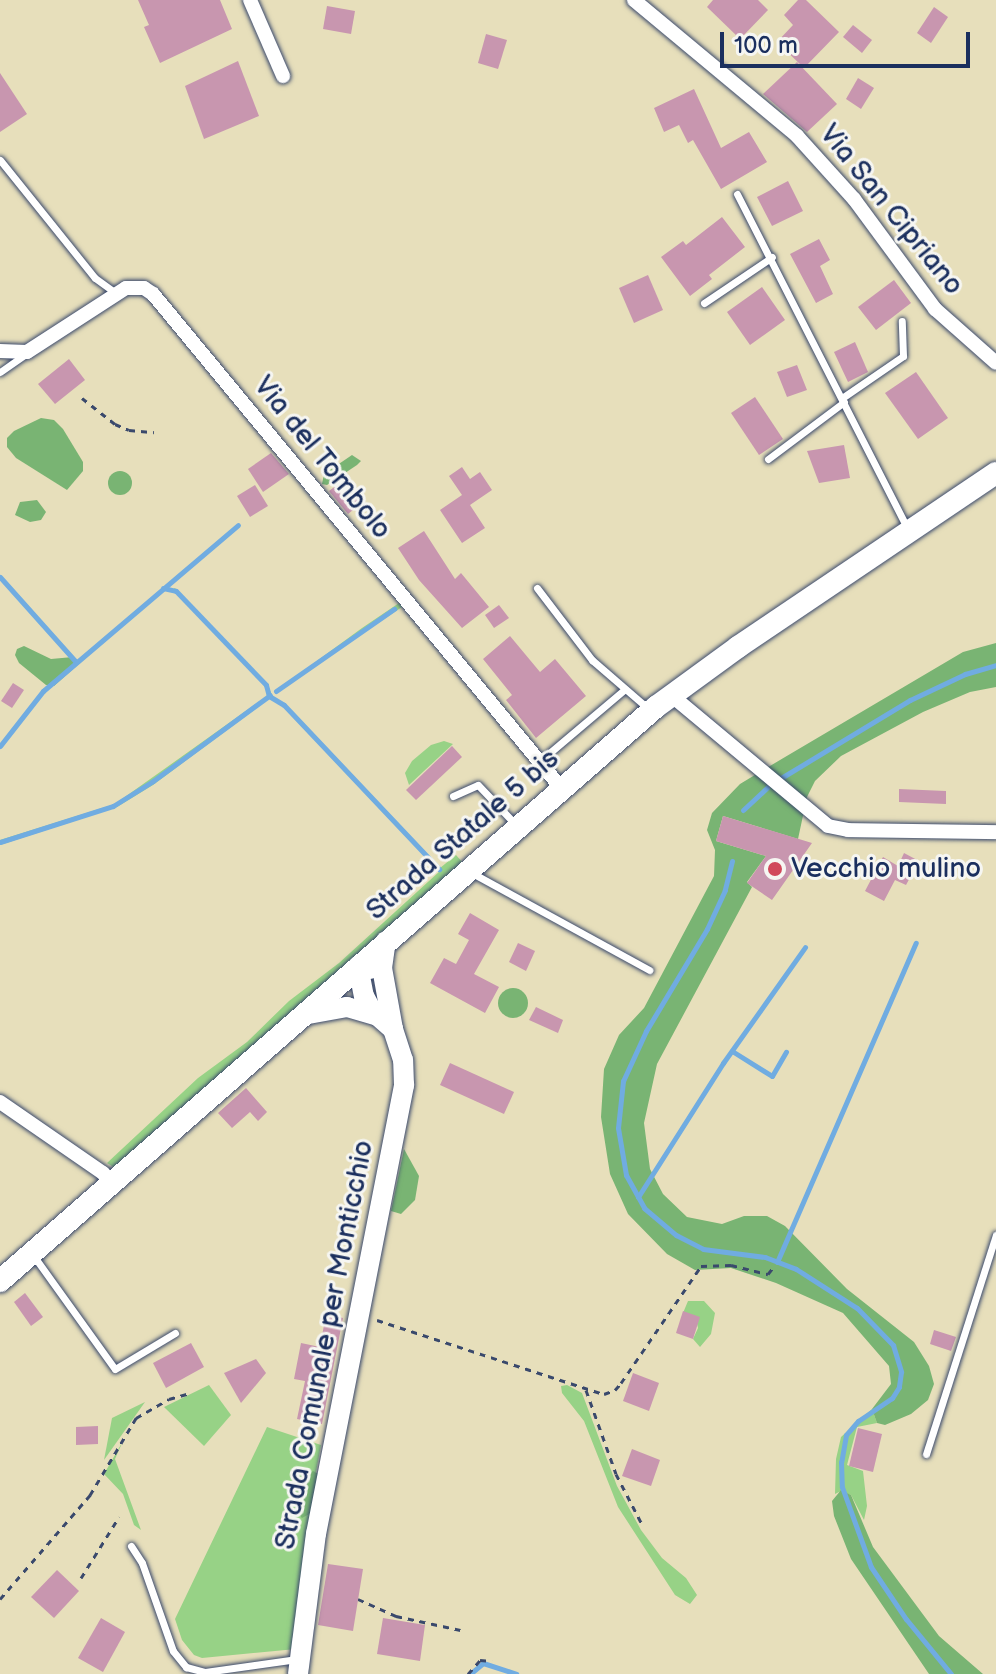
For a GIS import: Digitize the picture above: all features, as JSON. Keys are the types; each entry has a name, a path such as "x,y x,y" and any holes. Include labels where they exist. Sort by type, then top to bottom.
{"main road":[{"name":"Strada Statale 5 bis","path":"0,1281 671,695 908,530 996,473"},
{"name":"Strada Comunale per Monticchio","path":"386,941 382,960 386,1014"},
{"name":"Strada Comunale per Monticchio","path":"299,1666 309,1574 404,1085 403,1060 375,973 358,966"},
{"path":"303,1015 347,1007 386,1014"}],"street":[{"path":"250,0 283,76"},
{"name":"Via San Cipriano","path":"634,0 797,136 854,199 935,309 996,363"},
{"name":"Via del Tombolo","path":"116,293 134,286 144,288 161,300 322,502 562,789"},
{"path":"0,351 27,352 116,293"},
{"path":"671,695 828,826 848,830 996,832"},
{"path":"0,1102 97,1168 113,1184"}],"lane":[{"path":"0,160 95,278 116,293"},
{"path":"737,194 772,257 908,530"},
{"path":"704,303 772,257"},
{"path":"768,459 903,356 902,321"},
{"path":"0,372 27,352"},
{"path":"537,588 592,660 651,712"},
{"path":"547,755 625,689"},
{"path":"453,796 478,785 518,827"},
{"path":"468,870 649,970"},
{"path":"926,1454 996,1235"},
{"path":"32,1253 115,1369 175,1333"},
{"path":"131,1546 142,1563 170,1645 186,1667 205,1672 299,1666"}],"path":[{"path":"82,398 115,424 129,430 154,432"},
{"path":"358,1313 604,1394 615,1390 701,1266 731,1265 771,1274 775,1265"},
{"path":"586,1390 612,1465 643,1526"},
{"path":"0,1599 90,1495 136,1418 155,1405 190,1393"},
{"path":"81,1578 119,1517"},
{"path":"358,1599 396,1616 461,1630"},
{"path":"468,1674 480,1660 492,1661"}],"green space":[{"path":"41,418 54,420 63,429 83,462 83,471 67,490 16,458 7,447 7,438 14,431"},
{"path":"352,455 361,461 327,485 322,484 324,474"},
{"path":"120,471 129,474 132,483 129,492 120,495 111,492 108,483 111,474"},
{"path":"37,500 46,512 41,520 30,522 15,515 20,502"},
{"path":"175,588 267,684 274,699 284,704 440,868 456,855 463,863 115,1168 107,1163 198,1078 247,1042 289,1001 339,963 440,871 284,706 270,698 153,785 117,807 0,845 0,840 115,804 267,696 265,685 176,592 170,591"},
{"path":"399,603 402,607 276,691 362,628"},
{"path":"996,643 996,687 970,692 923,712 841,756 815,781 807,797 798,839 723,816 716,841 766,856 747,882 752,887 657,1064 644,1123 650,1169 663,1194 687,1217 722,1224 744,1216 767,1216 785,1226 847,1289 914,1342 929,1366 934,1384 928,1400 911,1414 885,1425 877,1423 872,1409 891,1384 889,1366 843,1313 776,1283 731,1268 695,1270 667,1254 628,1214 610,1174 601,1117 604,1069 619,1035 644,1008 714,876 715,850 707,830 712,813 740,784 780,760 963,652"},
{"path":"24,646 51,659 73,657 81,662 54,686 46,685 19,663 15,655 17,649"},
{"path":"444,741 453,744 409,785 405,773 412,761 431,745"},
{"path":"513,988 519,989 527,997 527,1009 519,1017 513,1018 507,1017 499,1009 498,1003 499,997 507,989"},
{"path":"404,1149 419,1176 415,1200 401,1214 391,1211"},
{"path":"688,1301 704,1301 715,1313 711,1334 700,1347 693,1339 698,1328 696,1319 683,1313"},
{"path":"209,1385 231,1415 204,1446 164,1407"},
{"path":"567,1385 582,1393 617,1486 641,1530 662,1558 686,1578 697,1595 690,1604 675,1595 618,1507 584,1421 562,1393 561,1386"},
{"path":"145,1402 104,1460 112,1418"},
{"path":"872,1409 877,1423 857,1427 847,1465 863,1471 867,1506 864,1520 851,1495 841,1491 835,1494 836,1459 841,1437"},
{"path":"267,1427 321,1445 316,1472 301,1481 295,1494 313,1512 296,1649 202,1658 194,1655 182,1640 175,1619"},
{"path":"123,1441 115,1459 141,1530 134,1525 123,1494 104,1474"},
{"path":"313,1471 321,1475 313,1512 302,1518 296,1511 295,1494 301,1481"},
{"path":"841,1490 851,1495 873,1547 939,1636 983,1674 929,1674 851,1559 834,1516 832,1501"}],"building":[{"path":"138,0 220,0 232,29 160,63 144,27 149,25"},
{"path":"713,0 758,0 768,10 740,39 707,7"},
{"path":"798,0 806,0 839,32 804,68 777,42 793,25 784,15"},
{"path":"327,6 355,11 351,34 323,29"},
{"path":"934,7 948,17 931,43 917,33"},
{"path":"853,25 872,40 862,53 843,37"},
{"path":"486,34 507,40 498,69 478,63"},
{"path":"238,61 259,116 204,139 185,86"},
{"path":"797,62 837,104 807,132 763,94"},
{"path":"0,73 27,114 0,132"},
{"path":"858,78 874,88 861,109 846,99"},
{"path":"694,89 721,148 749,132 767,162 721,189 693,140 688,143 679,125 664,132 654,108"},
{"path":"788,181 803,211 772,226 757,197"},
{"path":"722,217 745,247 709,275 712,279 690,296 661,257 683,241 686,245"},
{"path":"819,239 830,260 820,266 833,294 816,303 790,254"},
{"path":"648,275 663,310 634,323 619,288"},
{"path":"894,280 911,303 876,330 858,307"},
{"path":"762,287 785,320 750,345 727,312"},
{"path":"855,342 868,372 848,382 834,352"},
{"path":"69,359 85,380 55,404 38,384"},
{"path":"797,365 807,390 787,397 777,372"},
{"path":"916,372 948,418 918,439 885,393"},
{"path":"755,397 783,439 759,455 731,413"},
{"path":"844,445 850,478 819,483 807,451"},
{"path":"271,453 289,474 263,492 248,469"},
{"path":"462,467 470,479 480,472 492,490 470,505 485,528 462,543 440,510 462,495 449,476"},
{"path":"346,478 364,501 348,514 329,491"},
{"path":"255,485 268,506 250,517 237,496"},
{"path":"424,531 455,579 461,573 489,607 462,628 419,580 398,548"},
{"path":"499,605 509,618 494,628 485,615"},
{"path":"510,636 540,672 555,659 586,696 536,738 506,700 512,695 483,659"},
{"path":"13,683 24,690 12,708 1,701"},
{"path":"452,746 462,757 416,800 406,790"},
{"path":"899,789 946,791 946,804 899,802"},
{"name":"Vecchio mulino","path":"723,816 812,843 772,900 747,883 766,856 716,841"},
{"path":"904,853 919,861 906,885 895,880 884,901 865,891 883,857 898,866"},
{"path":"470,913 499,930 474,974 499,987 485,1013 430,983 444,958 456,964 469,940 458,934"},
{"path":"518,943 535,951 526,971 509,962"},
{"path":"536,1007 563,1020 558,1033 529,1020"},
{"path":"450,1063 514,1092 504,1114 440,1085"},
{"path":"246,1088 267,1112 258,1121 250,1112 232,1128 218,1113"},
{"path":"25,1293 43,1317 31,1326 14,1302"},
{"path":"683,1311 700,1317 693,1339 676,1333"},
{"path":"326,1314 343,1318 322,1424 297,1419 305,1381 294,1379 301,1343 320,1347"},
{"path":"934,1330 956,1337 951,1351 930,1344"},
{"path":"191,1343 204,1367 166,1388 153,1363"},
{"path":"256,1359 266,1373 241,1403 224,1373"},
{"path":"633,1373 659,1383 649,1411 623,1401"},
{"path":"98,1426 98,1444 76,1445 76,1427"},
{"path":"858,1428 882,1434 873,1472 849,1466"},
{"path":"632,1449 660,1460 651,1486 622,1476"},
{"path":"328,1564 363,1569 353,1631 318,1625"},
{"path":"57,1570 79,1591 54,1618 31,1597"},
{"path":"101,1618 125,1632 103,1672 78,1658"},
{"path":"383,1618 425,1625 420,1661 377,1654"}],"waterway":[{"path":"0,746 43,691 238,525"},
{"path":"0,577 76,662"},
{"path":"163,588 176,591 266,685 269,696 284,705 439,869"},
{"path":"276,691 394,609"},
{"path":"781,778 910,700 965,674 996,665"},
{"path":"0,842 113,806 153,781 270,695"},
{"path":"743,810 767,788"},
{"path":"732,861 725,890 707,929 646,1031 623,1081 618,1128 626,1175 644,1208 676,1235 703,1249 765,1257 796,1269 857,1308 893,1345 901,1372 899,1387 892,1398 858,1421 846,1435 841,1462 842,1487 871,1567 906,1619 951,1674"},
{"path":"777,1262 916,943"},
{"path":"638,1197 723,1063 805,947"},
{"path":"732,1051 772,1076 786,1052"},
{"path":"470,1674 483,1663 516,1674"}],"place":[{"name":"Vecchio mulino","path":"775,869"}]}
